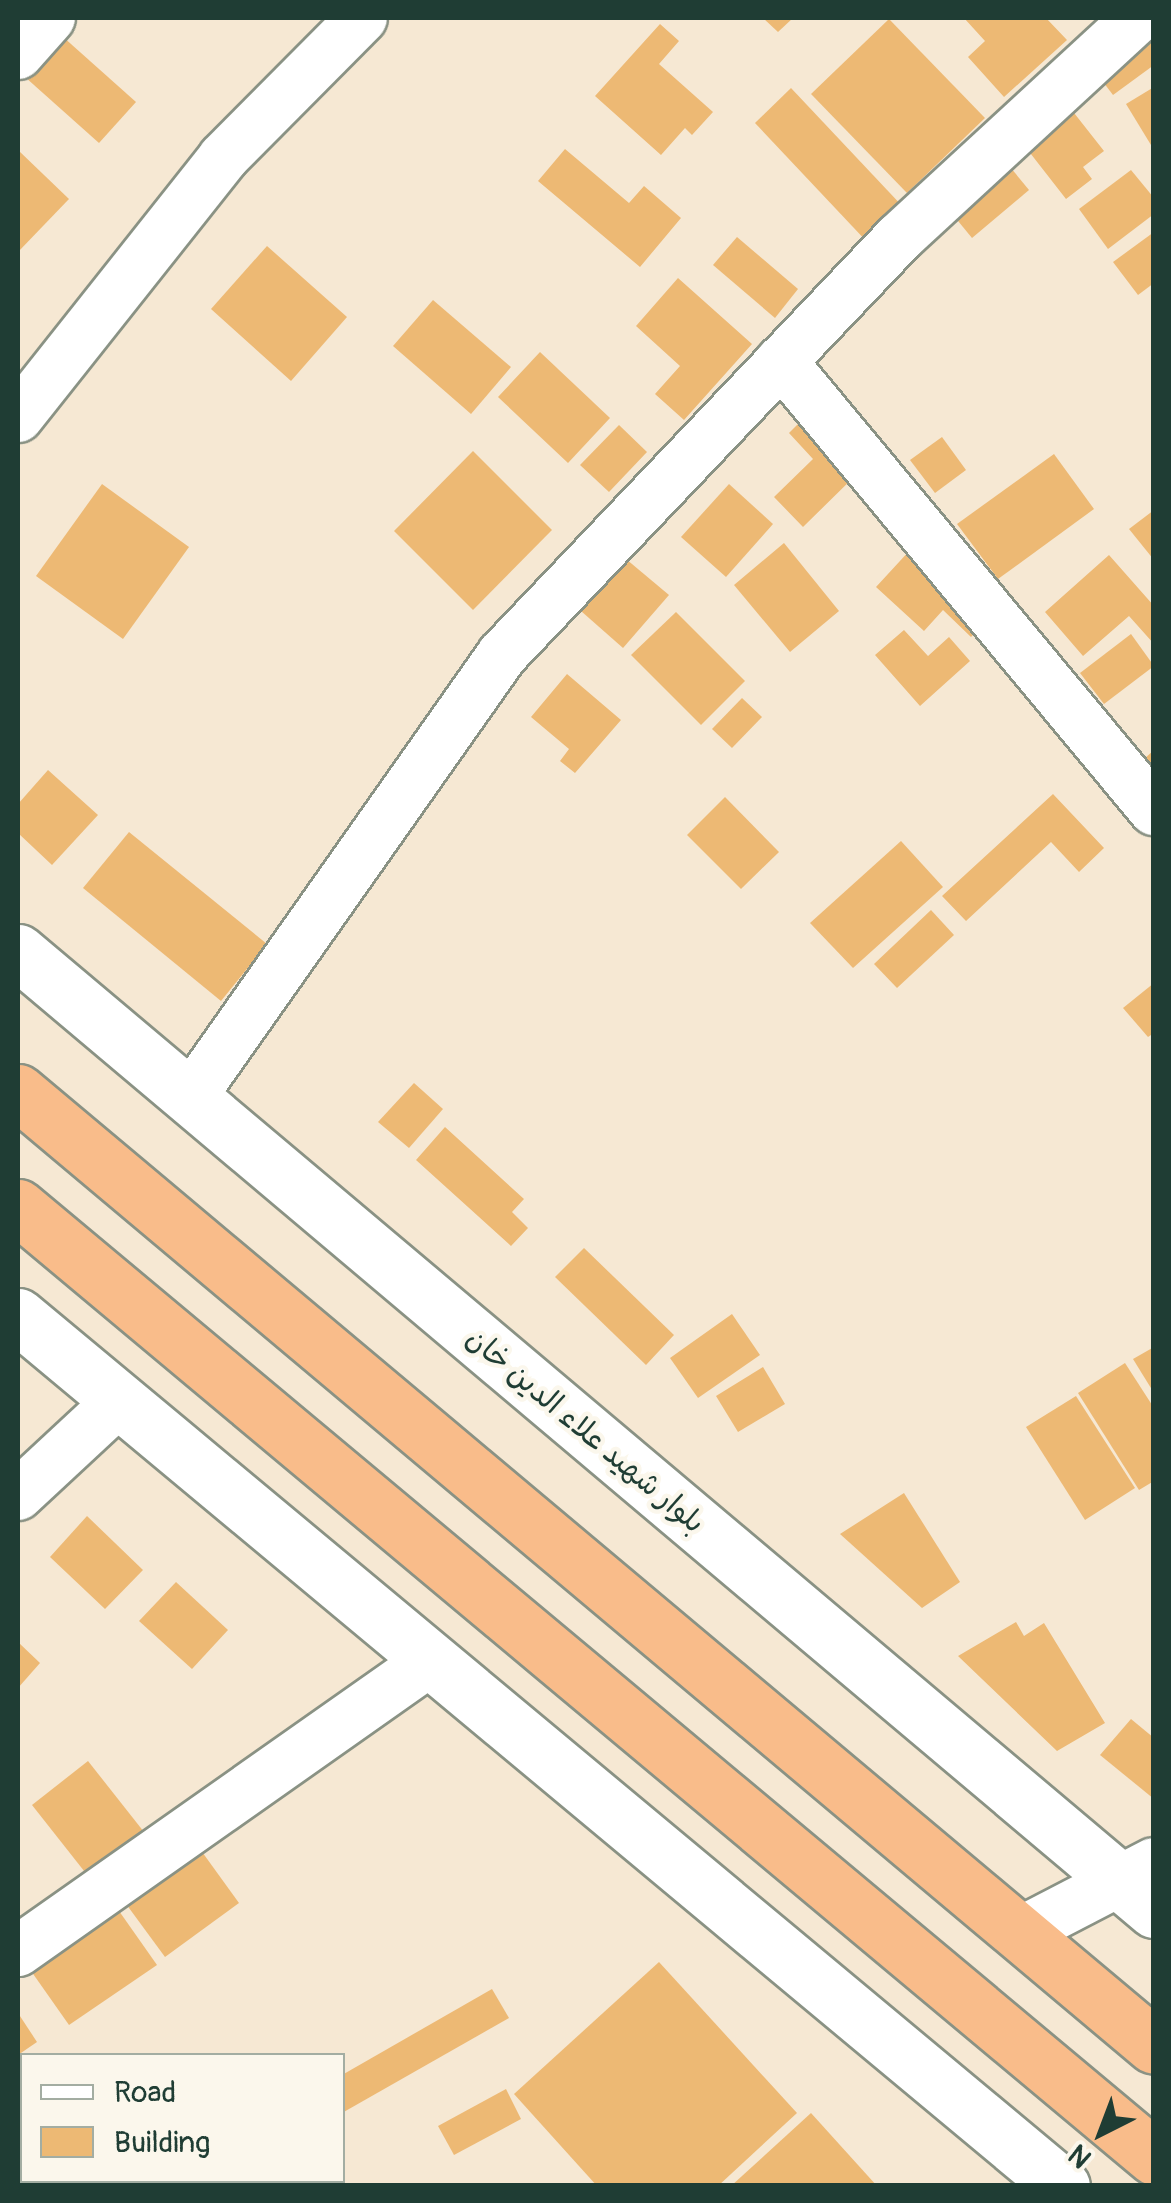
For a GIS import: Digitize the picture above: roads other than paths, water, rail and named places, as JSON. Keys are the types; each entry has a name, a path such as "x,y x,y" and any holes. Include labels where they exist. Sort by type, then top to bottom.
{"highway":[{"path":"18,1092 1154,2046"},
{"path":"18,1207 1154,2157"}],"street":[{"path":"18,54 50,18"},
{"path":"18,417 223,158 362,18"},
{"path":"190,1098 502,655 898,238 1136,18"},
{"path":"781,362 1154,810"},
{"name":"بلوار شهید علاء الدین خان","path":"18,952 1142,1884"},
{"path":"18,1316 1062,2186"},
{"path":"18,1495 119,1401"},
{"path":"18,1951 430,1661"},
{"path":"1019,1933 1142,1884"}]}
